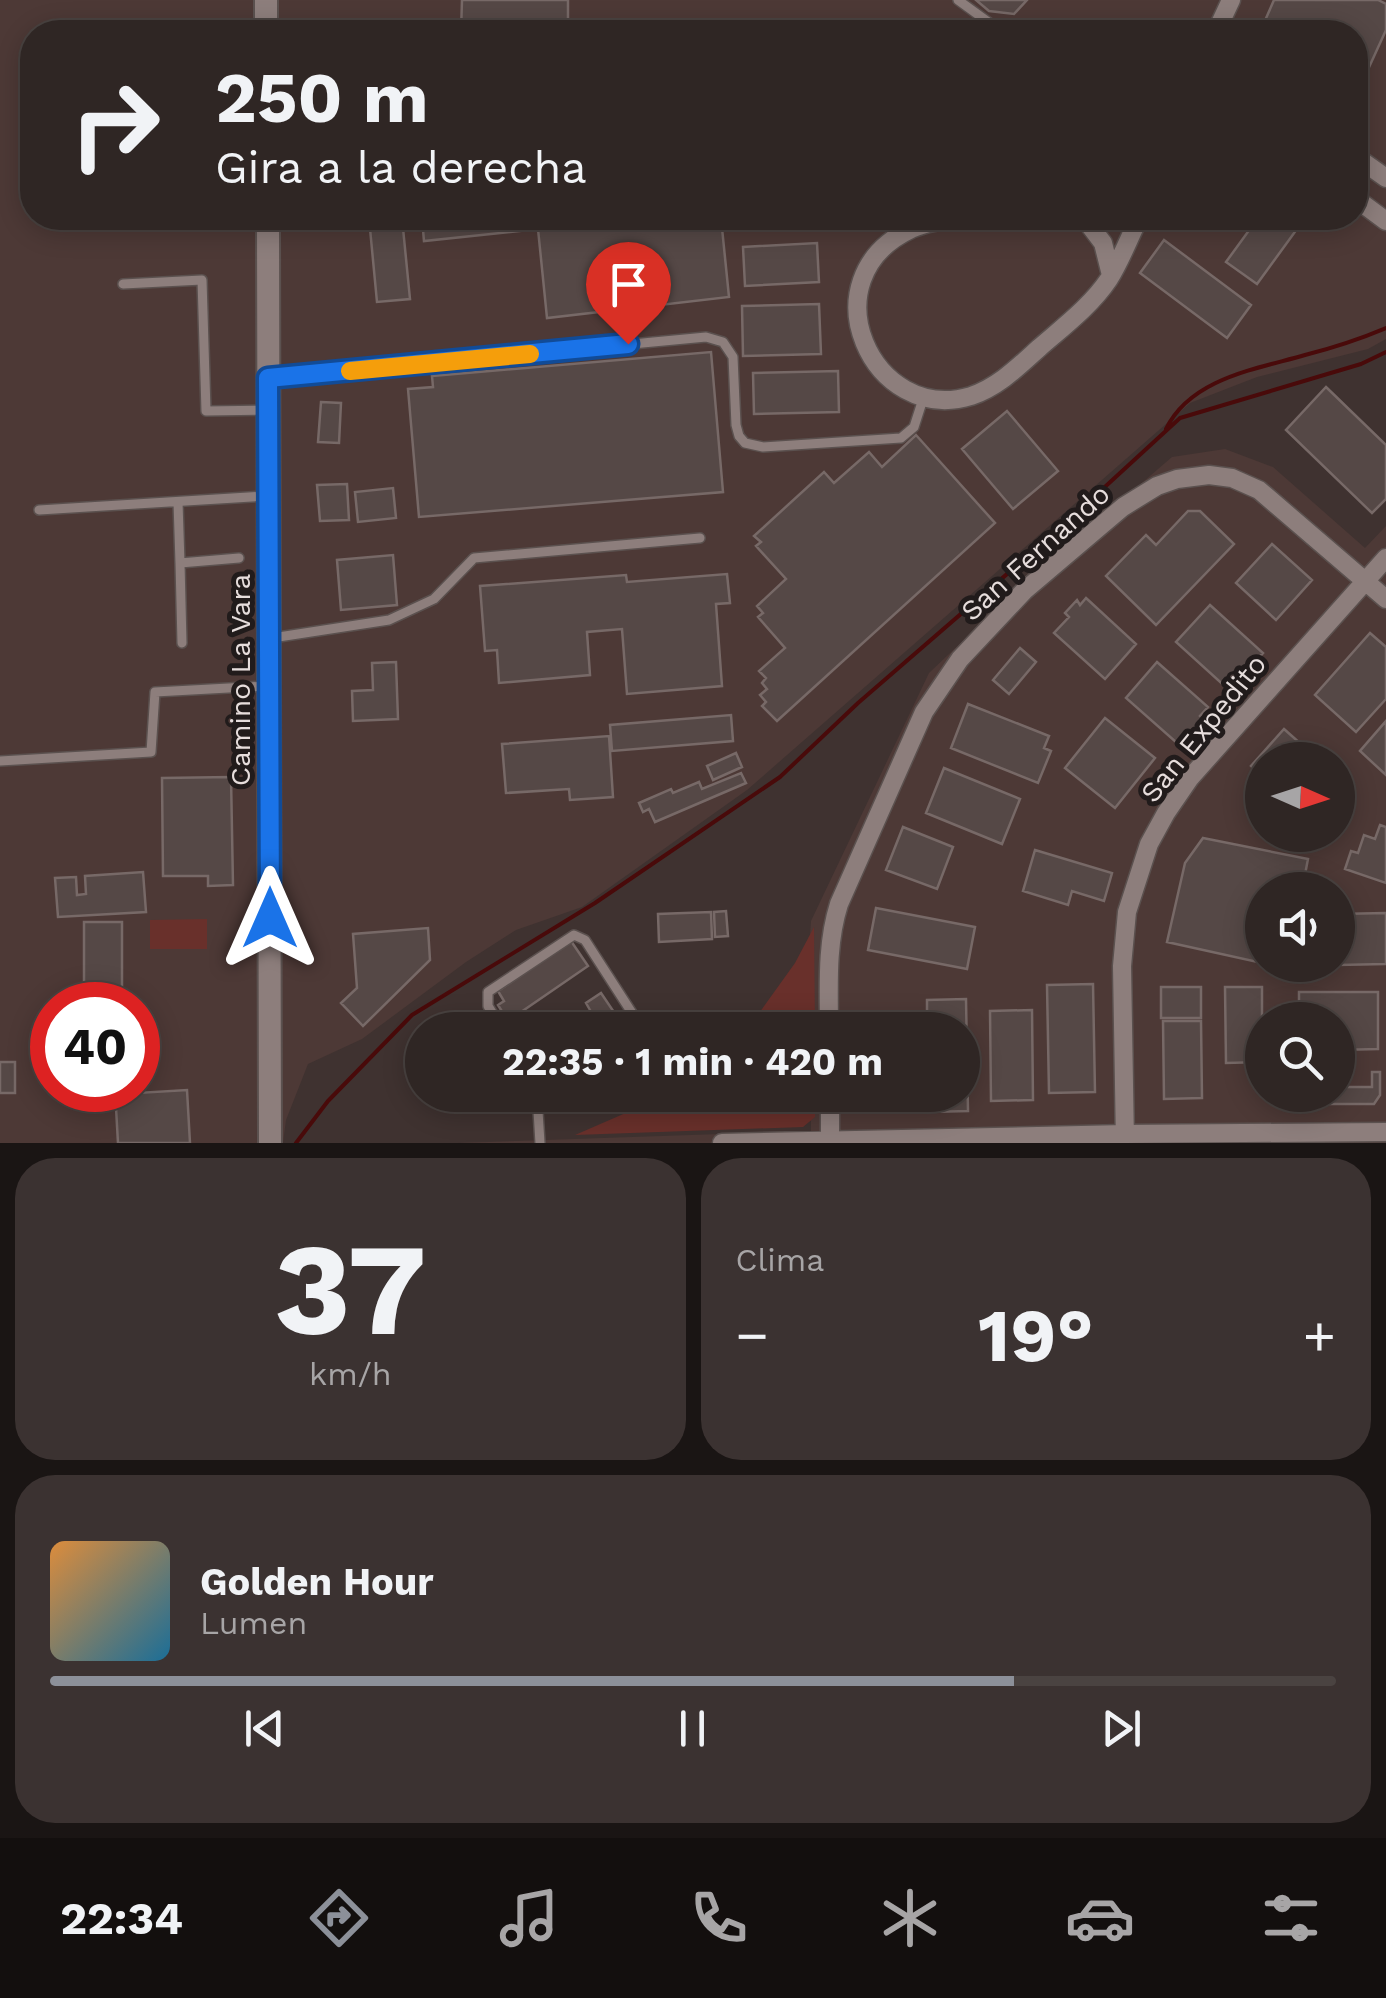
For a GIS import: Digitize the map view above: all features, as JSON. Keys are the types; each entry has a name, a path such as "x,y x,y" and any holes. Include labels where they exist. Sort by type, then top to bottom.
{"street":[{"name":"Camino La Vara","path":"268,230 270,1143"},
{"path":"913,230 888,243 870,265 858,294 860,335 880,370 896,383 924,396 942,399 966,398 1002,381 1083,310 1111,276 1133,230"},
{"path":"1093,230 1103,243 1111,276"},
{"name":"San Fernando","path":"830,1012 829,950 834,920 916,726 960,659 1024,591 1122,508 1156,486 1189,477 1221,476 1248,483 1386,599"},
{"name":"San Expedito","path":"1125,1138 1123,942 1130,898 1148,844 1190,778 1386,558"},
{"path":"830,1112 830,1141"},
{"path":"722,1143 1386,1132"}],"lane":[{"path":"958,0 986,20"},
{"path":"123,284 202,280 206,411 268,410"},
{"path":"268,378 706,337 722,342 733,357 739,436 745,443 762,448 901,438 916,422 924,396"},
{"path":"39,510 269,496"},
{"path":"178,502 182,643"},
{"path":"270,639 390,620 434,599 474,558 700,538"},
{"path":"180,563 239,558"},
{"path":"0,761 151,752 155,692 270,686"},
{"path":"492,1012 488,992 574,935 585,940 631,1012"},
{"path":"538,1112 540,1143"}],"shaded area":[{"path":"0,0 1386,0 1386,339 1368,349 1257,377 1190,403 747,790 582,907 516,930 362,1039 308,1064 286,1120 283,1143 0,1143"},
{"path":"1225,449 1273,467 1365,548 1386,526 1386,1143 458,1143 811,1131 811,1112 980,1112 980,1012 809,1012 808,963 811,921 929,673 1007,599 1172,457"},
{"path":"207,919 207,949 150,949 150,920"},
{"path":"814,927 815,1012 760,1012 795,963"},
{"path":"628,1112 815,1112 815,1117 803,1127 575,1135"}],"building":[{"path":"462,0 568,0 568,20 461,20"},
{"path":"976,0 1027,0 1014,14 989,11"},
{"path":"1274,0 1378,0 1386,4 1386,30 1368,69 1368,20 1265,20"},
{"path":"370,230 403,230 410,299 377,302"},
{"path":"423,230 528,230 424,241"},
{"path":"538,230 722,230 729,297 547,318"},
{"path":"1249,230 1296,230 1257,284 1226,262"},
{"path":"1164,240 1251,305 1227,338 1140,273"},
{"path":"817,243 819,282 745,286 743,247"},
{"path":"819,304 821,354 743,356 742,306"},
{"path":"711,352 723,492 419,517 408,389 433,387 432,376"},
{"path":"838,371 839,412 754,414 753,373"},
{"path":"1326,387 1386,445 1386,499 1372,513 1286,430"},
{"path":"321,402 341,403 339,443 318,442"},
{"path":"1007,411 1058,471 1013,509 962,449"},
{"path":"916,435 995,523 777,721 762,706 766,702 760,695 767,689 762,683 766,678 759,671 785,648 758,617 763,613 757,606 786,579 756,546 761,542 754,536 824,472 834,483 869,452 882,467"},
{"path":"347,484 349,520 320,521 317,485"},
{"path":"393,488 396,518 358,522 355,492"},
{"path":"1188,511 1200,511 1234,544 1156,625 1106,576 1146,535 1156,545"},
{"path":"1272,544 1312,580 1276,620 1236,583"},
{"path":"393,555 397,605 341,610 337,560"},
{"path":"727,574 730,603 716,604 722,686 627,694 622,629 587,632 590,675 499,683 497,650 485,651 480,586 626,575 627,582"},
{"path":"1086,598 1136,644 1105,679 1054,633 1069,617 1065,613 1077,600 1080,605"},
{"path":"1210,605 1263,653 1229,690 1176,642"},
{"path":"1370,633 1386,647 1386,699 1356,732 1315,695"},
{"path":"1020,648 1036,662 1009,694 993,680"},
{"path":"396,662 398,719 353,721 352,691 373,690 372,663"},
{"path":"1157,662 1208,707 1200,716 1204,720 1187,740 1183,736 1177,743 1126,698"},
{"path":"968,704 1049,736 1044,748 1051,751 1038,783 951,748"},
{"path":"731,715 733,741 612,751 610,725"},
{"path":"1105,718 1155,758 1115,808 1065,768"},
{"path":"1386,721 1386,775 1360,751"},
{"path":"1284,729 1299,742 1272,742"},
{"path":"609,736 613,797 570,800 569,789 506,793 502,744"},
{"path":"736,753 742,767 713,780 707,766"},
{"path":"944,768 1020,799 1002,844 926,813"},
{"path":"741,773 746,783 655,822 649,809 643,812 639,803 671,789 673,793 699,782 702,789"},
{"path":"231,777 233,885 208,886 208,876 163,876 162,778"},
{"path":"1380,825 1386,827 1386,883 1345,869 1351,852 1358,853 1364,835 1375,839"},
{"path":"903,827 953,847 937,889 886,870"},
{"path":"1203,838 1245,846 1245,852 1273,852 1308,859 1305,872 1245,872 1245,959 1167,942 1185,863"},
{"path":"1035,850 1112,873 1104,901 1072,891 1068,905 1023,891"},
{"path":"143,872 146,912 58,917 55,878 76,877 77,895 86,894 85,876"},
{"path":"876,908 975,927 967,969 868,950"},
{"path":"726,911 728,936 715,937 714,912"},
{"path":"711,912 712,939 659,942 658,914"},
{"path":"1386,913 1386,964 1355,965 1355,914"},
{"path":"84,922 122,922 122,982 84,982"},
{"path":"428,928 430,960 363,1026 341,1003 357,988 353,934"},
{"path":"571,941 588,966 521,1012 502,1012 498,1005 504,1001 498,991"},
{"path":"1093,984 1095,1092 1049,1093 1047,985"},
{"path":"1161,987 1201,987 1201,1018 1161,1018"},
{"path":"1225,987 1262,987 1262,1002 1245,1002 1245,1062 1226,1063"},
{"path":"1299,992 1378,992 1378,1049 1355,1050 1355,1002 1299,1002"},
{"path":"601,993 614,1012 587,1012 590,1010 586,1003"},
{"path":"966,999 966,1012 927,1012 927,1000"},
{"path":"1032,1010 1033,1100 991,1101 990,1011"},
{"path":"1163,1021 1201,1021 1202,1098 1164,1099"},
{"path":"0,1062 15,1062 15,1093 0,1093"},
{"path":"1372,1072 1380,1072 1380,1095 1374,1104 1355,1104 1355,1087 1372,1087"},
{"path":"187,1090 190,1143 118,1143 116,1112 160,1112 160,1092"}],"waterway":[{"path":"1166,429 1192,398 1227,378 1386,328"},
{"path":"296,1143 328,1101 412,1015 595,903 780,777 1180,418 1361,364 1386,352"}],"slow traffic":[{"path":"350,371 530,354"}],"route":[{"path":"270,918 268,378 628,344"}]}
